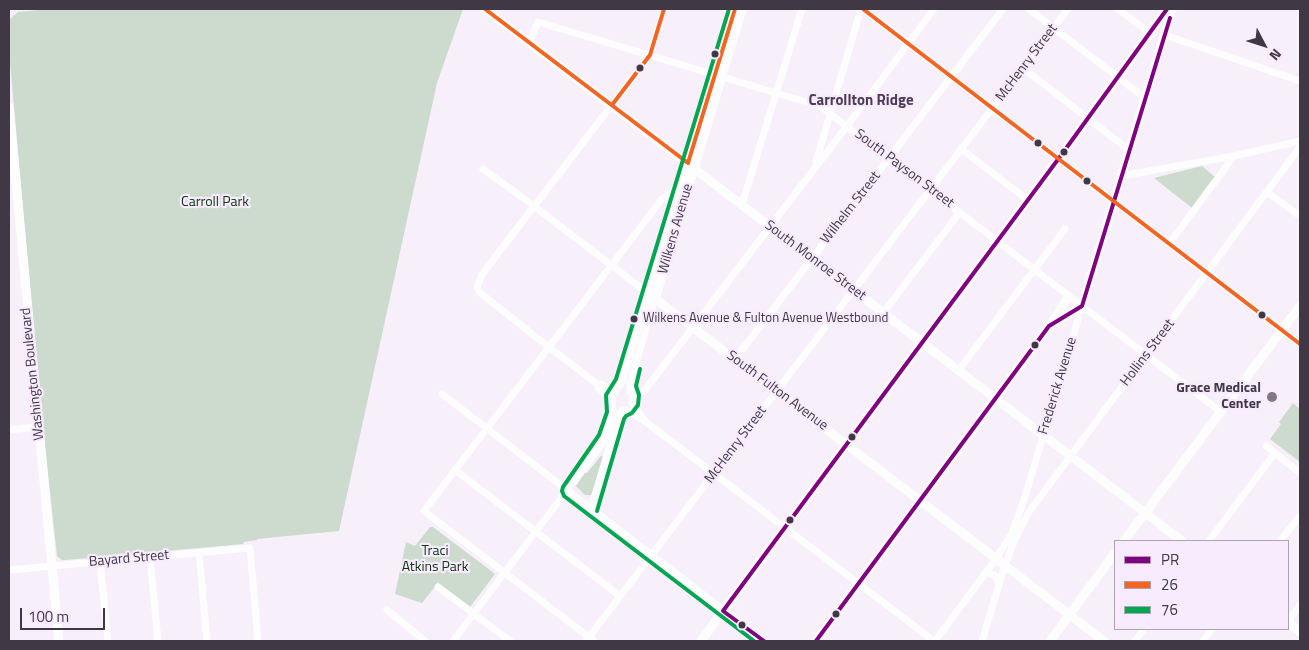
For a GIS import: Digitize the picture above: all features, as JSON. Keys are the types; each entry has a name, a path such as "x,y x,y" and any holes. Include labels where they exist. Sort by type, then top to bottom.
{"main road":[{"name":"South Monroe Street","path":"485,9 1181,540"},
{"name":"Wilkens Avenue","path":"652,297 718,75 735,9"},
{"name":"Wilkens Avenue","path":"718,75 742,9"},
{"path":"701,641 1088,119 1167,9"},
{"name":"Frederick Avenue","path":"1082,306 1172,9"},
{"name":"Washington Boulevard","path":"9,107 10,136 59,641"},
{"name":"Wilkens Avenue","path":"652,297 682,185 691,165"},
{"path":"816,641 996,400 1069,296"},
{"name":"South Fulton Avenue","path":"652,297 1104,641"},
{"path":"1049,326 1082,306"},
{"path":"1125,540 1300,306"},
{"path":"1050,641 1114,554"},
{"path":"1289,623 1300,632"}],"street":[{"path":"664,9 650,55 483,273 477,286 479,292 596,383 601,384 614,397 617,409 624,410 646,422 935,641 996,559"},
{"path":"740,203 744,198 802,9"},
{"path":"815,167 862,9 1300,344"},
{"path":"591,509 618,417 632,398 644,392 934,9"},
{"name":"Wilhelm Street","path":"735,359 1003,9"},
{"path":"1029,9 1145,98"},
{"name":"McHenry Street","path":"590,640 651,555 1068,9"},
{"path":"1118,9 1150,34"},
{"name":"South Payson Street","path":"527,40 538,22 820,106 1221,412"},
{"path":"1165,36 1300,81"},
{"path":"1022,68 1129,150"},
{"path":"1121,176 1234,156 1300,141"},
{"name":"Hollins Street","path":"1005,565 1016,537 1029,512 1300,147"},
{"path":"961,149 1028,200"},
{"path":"1169,244 1234,156"},
{"name":"South Fulton Avenue","path":"483,169 652,297"},
{"path":"590,640 424,511 664,198 682,185"},
{"path":"1267,192 1300,216"},
{"path":"883,313 960,212"},
{"path":"958,371 1065,229"},
{"name":"Wilkens Avenue","path":"454,641 568,491 605,438 614,397 622,382 652,297"},
{"name":"Wilkens Avenue","path":"632,398 630,383 652,297"},
{"name":"Frederick Avenue","path":"996,559 1007,542 1016,522 1082,306"},
{"path":"614,397 622,389 632,398 646,422"},
{"path":"442,394 764,641"},
{"path":"9,430 38,427"},
{"path":"1266,446 1300,472"},
{"path":"1210,540 1275,453"},
{"path":"455,470 620,596"},
{"path":"1281,540 1300,516"},
{"name":"Bayard Street","path":"9,570 250,548 258,641"},
{"path":"199,553 207,641"},
{"path":"150,558 158,641"},
{"path":"100,562 108,641"},
{"path":"982,641 1005,565"},
{"path":"984,574 996,576 999,585"},
{"path":"438,587 510,641"},
{"path":"1289,621 1300,605"},
{"path":"387,610 425,641"},
{"path":"1135,641 1143,630"},
{"path":"1203,641 1211,630"}],"green space":[{"name":"Carroll Park","path":"50,9 463,9 437,83 339,531 257,539 244,542 243,544 66,560 62,560 57,556 41,411 9,50 9,23 11,18 18,12"},
{"path":"1202,166 1215,177 1192,208 1154,178"},
{"path":"1293,403 1300,409 1300,462 1270,439 1281,424 1279,422"},
{"path":"601,456 605,457 591,495 585,495 576,486"},
{"name":"Traci Atkins Park","path":"430,527 433,527 495,574 470,607 438,583 422,603 395,594 406,542 415,546"}],"transit line":[{"name":"26","path":"485,9 688,163 735,9"},
{"name":"26","path":"612,105 650,55 664,9"},
{"name":"76","path":"729,9 616,379 606,395 607,412 599,435 562,491 564,496 754,641"},
{"name":"26","path":"863,9 1300,344"},
{"name":"PR","path":"764,641 723,611 1062,154 1167,9"},
{"name":"PR","path":"1082,306 1170,18"},
{"name":"PR","path":"816,641 1049,326 1082,306"},
{"name":"76","path":"597,511 624,419 638,405 639,395 636,386 640,369"}],"place":[{"name":"Wilkens Avenue & Fulton Avenue Westbound","path":"634,319"},
{"name":"Grace Medical Center","path":"1272,397"}],"district":[{"name":"Carrollton Ridge","path":"861,101"}]}
